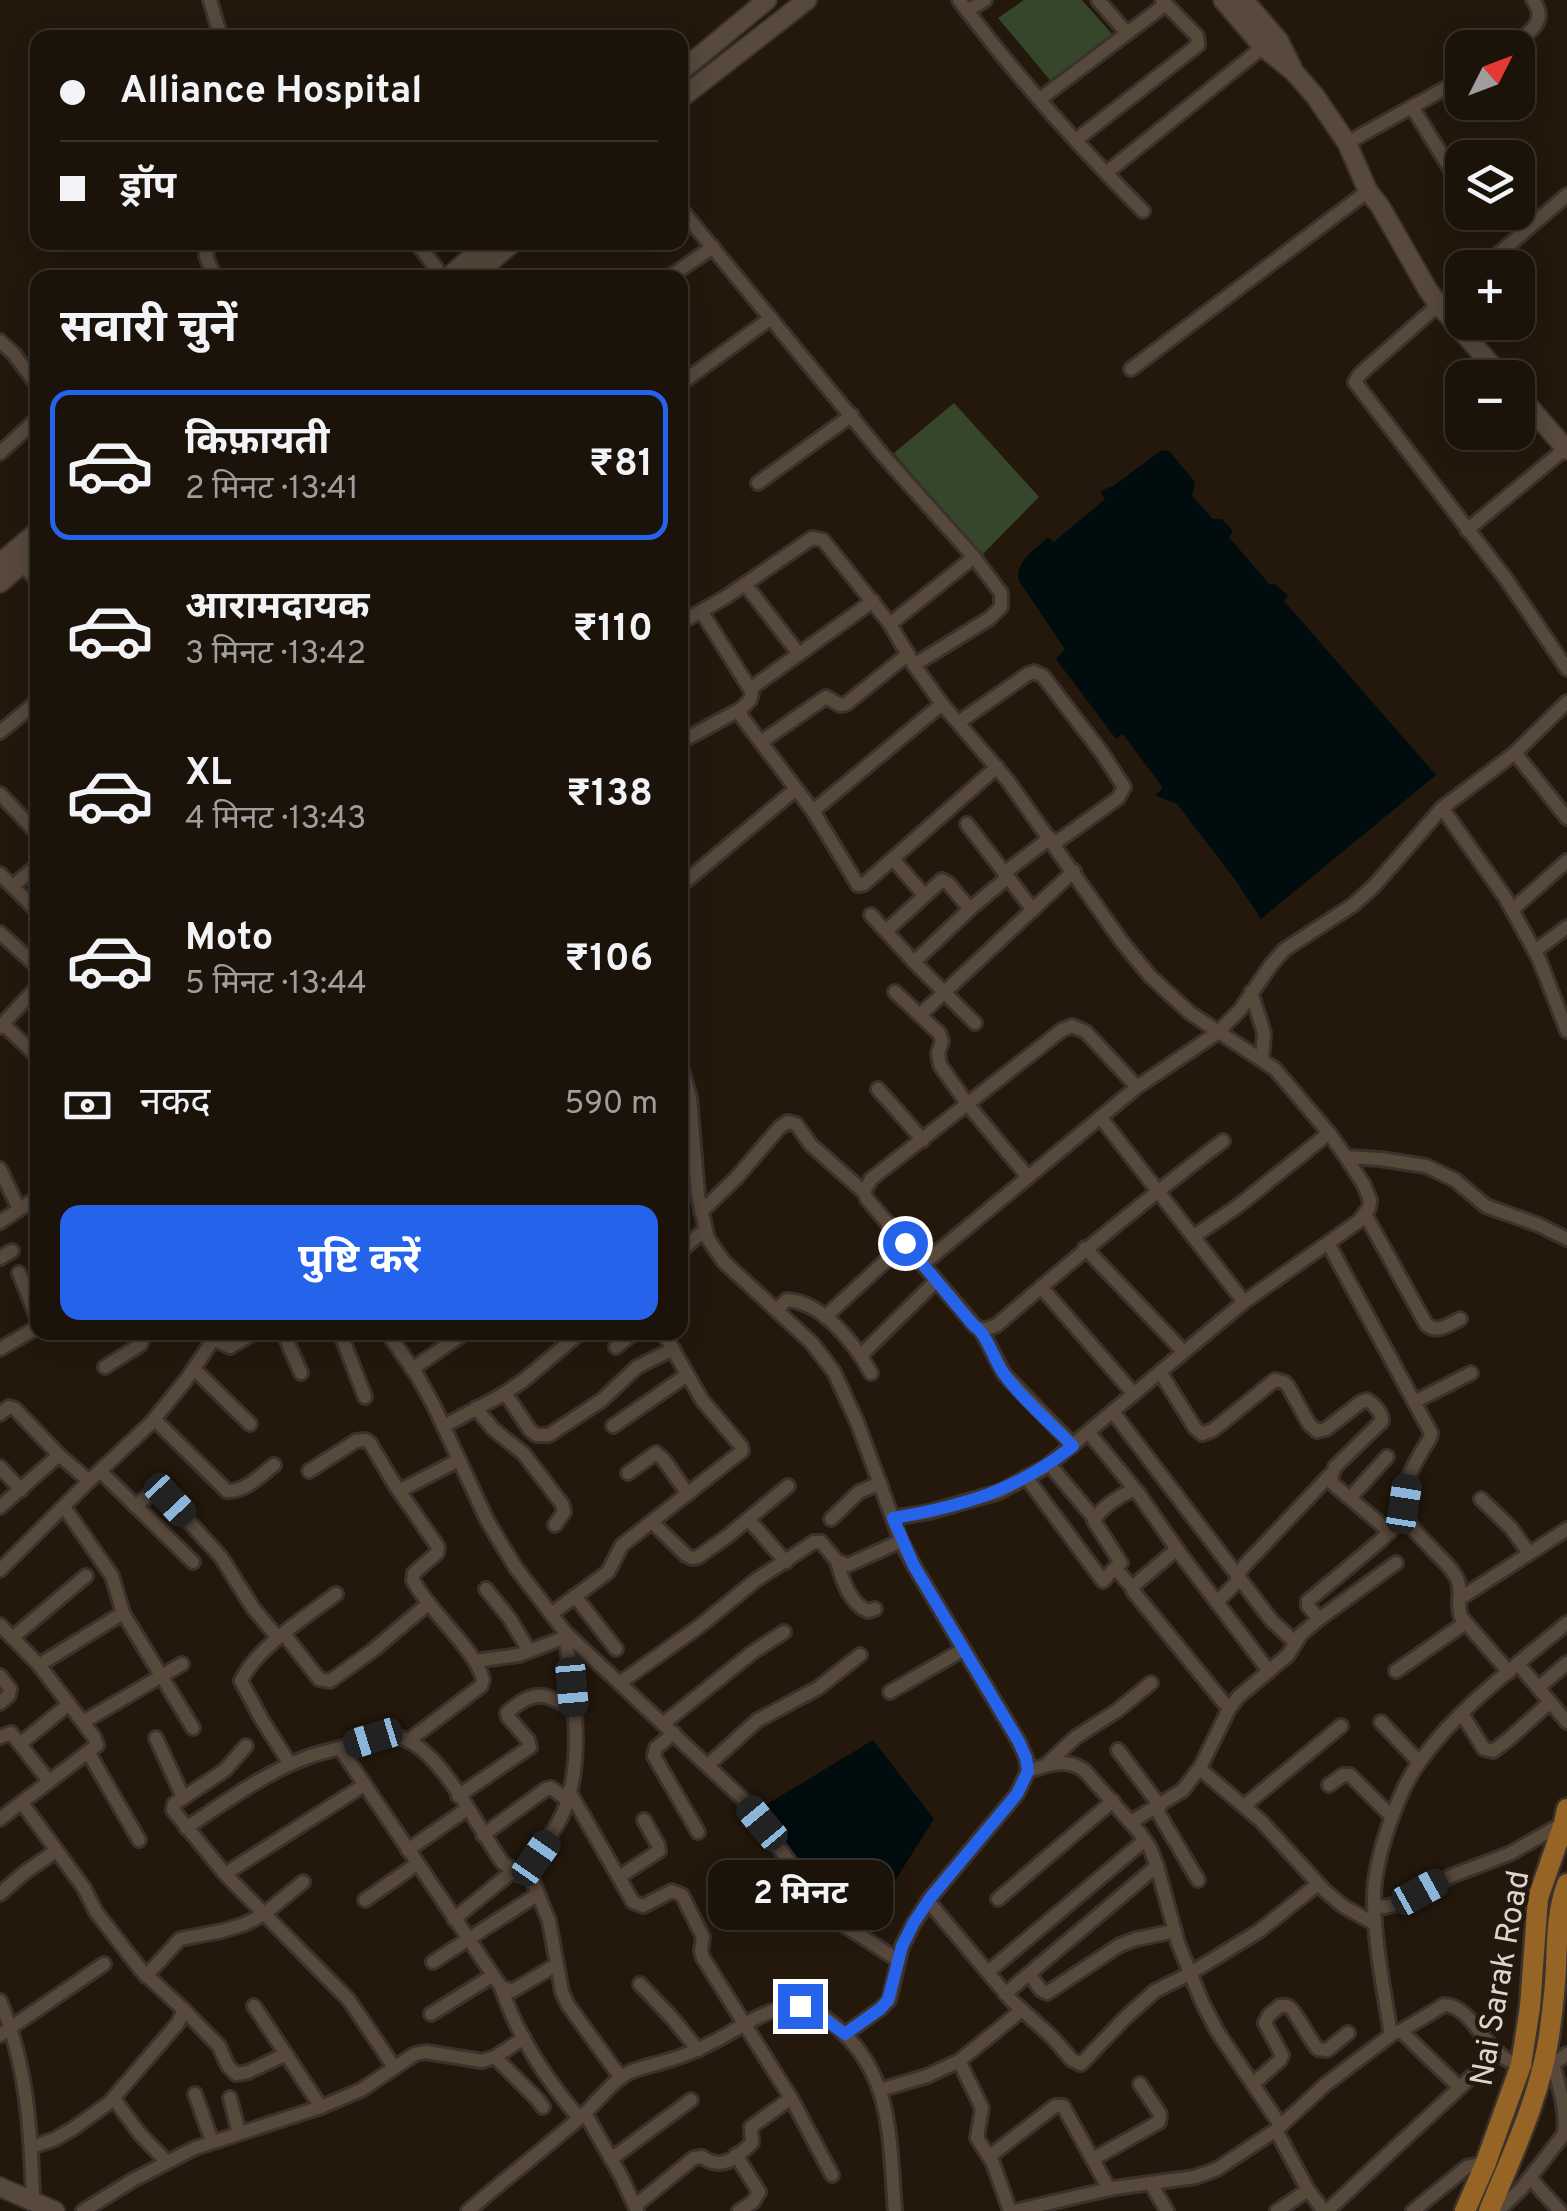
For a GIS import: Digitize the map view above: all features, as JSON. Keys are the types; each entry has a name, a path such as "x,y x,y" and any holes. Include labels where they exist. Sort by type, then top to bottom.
{"main road":[{"name":"Nai Sarak Road","path":"1465,2211 1485,2164 1540,2067 1533,1970 1534,1918 1566,1816"},
{"name":"Nai Sarak Road","path":"1490,2211 1548,2040 1561,1971 1557,1921 1567,1884"}],"street":[{"path":"210,0 218,30"},
{"path":"688,65 767,0"},
{"path":"688,93 807,0"},
{"path":"985,0 963,5 1002,56 1143,211"},
{"path":"1098,0 1127,33"},
{"path":"1223,0 1269,42 1315,96 1347,143 1368,191 1438,304 1487,360"},
{"path":"1244,0 1269,42"},
{"path":"1530,30 1540,18 1533,0"},
{"path":"1040,99 1164,2 1197,36 1198,45 1076,140"},
{"path":"1106,174 1269,42"},
{"path":"1347,143 1445,89"},
{"path":"1412,107 1445,160"},
{"path":"1130,369 1368,191"},
{"path":"1503,250 1567,195"},
{"path":"688,218 1001,593 1001,607 990,618 911,660 846,704 840,705 826,696 760,742"},
{"path":"679,270 712,247"},
{"path":"422,250 439,270"},
{"path":"455,270 480,250"},
{"path":"481,270 504,250"},
{"path":"1445,298 1355,382 1506,579 1567,669"},
{"path":"688,378 771,318"},
{"path":"0,341 30,375"},
{"path":"1467,530 1566,449 1535,413"},
{"path":"758,483 852,415"},
{"path":"0,453 30,425"},
{"path":"0,563 30,538"},
{"path":"688,619 812,538 830,546 874,601 942,704 997,767 1150,976 1179,1004 1217,1033 1262,1059 1286,1081 1346,1157 1370,1200 1365,1214 1244,1302 1049,1464 998,1492 958,1505 893,1518"},
{"path":"0,583 30,557"},
{"path":"890,624 974,558"},
{"path":"21,564 30,573"},
{"path":"745,584 800,654"},
{"path":"750,689 874,601"},
{"path":"688,738 741,709 750,700 750,689 702,611"},
{"path":"914,962 1006,876 1118,798 1124,787 1042,676 1034,672 959,722"},
{"path":"923,1264 1137,1087 1217,1033 1240,1010 1284,950 1353,905 1442,808 1515,753 1567,702"},
{"path":"813,811 942,704"},
{"path":"0,732 30,708"},
{"path":"741,709 741,716 813,811 858,885 864,884 997,767"},
{"path":"1515,753 1567,818"},
{"path":"688,879 796,789"},
{"path":"0,794 30,826"},
{"path":"1442,808 1512,910 1535,951 1564,1013 1567,1032"},
{"path":"968,824 1033,910"},
{"path":"893,859 924,896"},
{"path":"1512,910 1567,860"},
{"path":"920,1015 1074,870"},
{"path":"13,886 30,871"},
{"path":"0,874 30,904"},
{"path":"886,931 944,880 970,910"},
{"path":"871,914 975,1023"},
{"path":"1535,951 1566,931"},
{"path":"0,933 30,960"},
{"path":"895,992 941,1036 940,1064 1028,1178"},
{"path":"1251,992 1264,1034 1262,1059"},
{"path":"30,994 2,1023 30,1049"},
{"path":"864,1192 871,1179 1072,1026 1086,1032 1137,1087"},
{"path":"878,1089 923,1140"},
{"path":"688,1091 702,1212 713,1248 812,1343 834,1372 858,1422 901,1541 1026,1758 1028,1771 1017,1794 914,1922 898,1960 888,2000 845,2034"},
{"path":"1100,1118 1244,1302"},
{"path":"702,1212 780,1127 788,1122 796,1124 811,1145 864,1192 974,1326 982,1330 1004,1374 1073,1446"},
{"path":"1194,1236 1238,1206 1328,1133"},
{"path":"982,1330 996,1326 1156,1191 1223,1142"},
{"path":"1346,1157 1426,1166 1454,1180 1486,1206 1567,1239"},
{"path":"0,1170 19,1209"},
{"path":"0,1222 30,1202"},
{"path":"1365,1214 1426,1324 1441,1329 1460,1319"},
{"path":"688,1244 705,1230"},
{"path":"826,1317 905,1243"},
{"path":"1328,1243 1431,1433 1410,1470 1405,1514 1415,1531 1454,1574 1460,1590 1458,1612 1465,1623 1538,1688 1567,1722"},
{"path":"1086,1248 1184,1351"},
{"path":"19,1274 30,1294"},
{"path":"862,1355 936,1281"},
{"path":"1041,1287 1134,1394"},
{"path":"776,1310 787,1300 798,1301 826,1317 862,1355 871,1373"},
{"path":"0,1348 30,1329"},
{"path":"105,1367 141,1340"},
{"path":"0,1570 154,1419 213,1340 230,1346 241,1340"},
{"path":"286,1340 301,1372"},
{"path":"343,1340 365,1396"},
{"path":"392,1340 444,1426 502,1547 566,1634 754,1812 828,1915 898,1960"},
{"path":"412,1369 454,1340"},
{"path":"444,1426 524,1380 572,1340"},
{"path":"616,1347 625,1340"},
{"path":"551,1614 608,1572 622,1545 742,1449 702,1400 668,1340"},
{"path":"505,1392 530,1430 549,1435 602,1400 637,1367 673,1349"},
{"path":"194,1369 250,1424"},
{"path":"1160,1372 1202,1434 1213,1430 1274,1380 1288,1386 1309,1424 1318,1431 1367,1400 1382,1414 1382,1420 1244,1566 1217,1602"},
{"path":"1416,1401 1471,1374"},
{"path":"613,1426 687,1375"},
{"path":"0,1414 9,1407 15,1409 88,1481"},
{"path":"476,1408 493,1429 518,1447 562,1504 564,1512 555,1525"},
{"path":"1112,1412 1272,1622 1296,1643"},
{"path":"154,1419 227,1491 244,1488 274,1465"},
{"path":"1089,1433 1142,1498 1269,1671"},
{"path":"309,1471 356,1441 365,1440 438,1547 413,1576 416,1586 475,1661 482,1674 481,1686 408,1741"},
{"path":"0,1507 59,1454"},
{"path":"628,1473 656,1454 688,1494"},
{"path":"1350,1498 1388,1456"},
{"path":"399,1491 459,1460"},
{"path":"1026,1478 1103,1580 1121,1563 1094,1518 1049,1464"},
{"path":"0,1466 20,1490"},
{"path":"100,1470 192,1562"},
{"path":"1330,1475 1332,1483 1390,1532"},
{"path":"831,1519 859,1492 880,1483"},
{"path":"1142,1498 1166,1484"},
{"path":"652,1522 692,1558 788,1486"},
{"path":"135,1506 152,1492 170,1500 222,1557 253,1608 320,1679 330,1681 429,1603"},
{"path":"1094,1518 1128,1492 1142,1498"},
{"path":"1482,1498 1529,1553"},
{"path":"64,1507 112,1576 123,1613 193,1728"},
{"path":"1319,1619 1308,1601 1390,1532 1405,1514"},
{"path":"748,1519 786,1562"},
{"path":"1460,1599 1567,1529"},
{"path":"620,1682 756,1580 817,1541 836,1561 846,1588 860,1608 875,1609"},
{"path":"836,1561 854,1564 901,1541"},
{"path":"1132,1587 1176,1549"},
{"path":"1130,1822 1184,1790 1200,1769 1238,1697 1291,1652 1302,1634 1319,1619 1396,1563"},
{"path":"1115,1568 1229,1708"},
{"path":"12,1638 86,1576"},
{"path":"486,1588 530,1651"},
{"path":"290,1764 241,1681 248,1668 281,1636 336,1594"},
{"path":"576,1596 616,1649"},
{"path":"39,1665 123,1613"},
{"path":"1396,1671 1465,1623"},
{"path":"1459,2086 1396,2033 1374,1905 1382,1844 1399,1799 1419,1762 1462,1714 1567,1623"},
{"path":"0,1625 39,1665 96,1741 88,1752 0,1819"},
{"path":"698,1832 654,1756 656,1748 669,1728 729,1670 784,1632"},
{"path":"475,1661 530,1651 566,1634"},
{"path":"566,1634 576,1739 574,1772 555,1830 531,1866 530,1878 549,1921 562,1992 621,2078"},
{"path":"890,1692 964,1648"},
{"path":"708,1765 758,1720 818,1688 860,1655"},
{"path":"1538,1688 1567,1663"},
{"path":"83,1722 182,1664"},
{"path":"0,1676 10,1689 0,1703"},
{"path":"1045,1766 1076,1737 1118,1710 1151,1682"},
{"path":"458,1796 530,1747 508,1716 513,1708 544,1696 573,1708"},
{"path":"1462,1714 1484,1749 1492,1750 1550,1702"},
{"path":"20,1744 70,1704"},
{"path":"1381,1722 1419,1762"},
{"path":"1244,1806 1341,1726"},
{"path":"0,1737 11,1733 49,1781"},
{"path":"186,1828 290,1764 373,1738 394,1736 408,1741 438,1766 502,1862 530,1878"},
{"path":"156,1738 183,1797"},
{"path":"246,1746 225,1770 172,1807 225,1874 349,2000 394,2067"},
{"path":"340,1748 497,1981 549,2082 582,2115 636,2208 694,2158 720,2164 736,2155 752,2143 750,2129 754,2123 791,2098"},
{"path":"1118,1750 1158,1808 1198,1880"},
{"path":"88,1752 138,1840"},
{"path":"1028,1771 1060,1762 1076,1765 1113,1801 1144,1840 1157,1866 1189,1974 1278,2128 1308,2190 1326,2211 1497,2053"},
{"path":"1200,1769 1244,1806 1318,1884 1343,1906 1376,1924"},
{"path":"1330,1785 1343,1775 1350,1775 1392,1817"},
{"path":"225,1874 364,1785"},
{"path":"483,1835 551,1788 568,1796 633,1902 643,1906 676,1890 682,1895 703,1937 703,1958 791,2098 832,2174"},
{"path":"998,1899 1113,1801"},
{"path":"22,1803 84,1888 96,1912 146,1976 219,2046 236,2074 286,2054"},
{"path":"408,1850 467,1809"},
{"path":"1374,1905 1400,1903 1451,1876 1509,1854 1566,1816"},
{"path":"618,1876 658,1851 644,1820"},
{"path":"988,1972 1144,1840"},
{"path":"0,1894 56,1850"},
{"path":"365,1900 417,1864"},
{"path":"757,1911 747,1886 791,1864"},
{"path":"1006,1994 1157,1866"},
{"path":"454,1919 512,1871"},
{"path":"146,1976 180,1939 233,1928 264,1914 303,1882"},
{"path":"928,1902 1006,1994 1072,2060 1081,2064 1154,1991 1260,1931 1318,1884"},
{"path":"432,1962 538,1894"},
{"path":"1030,1975 1047,1993 1120,1945 1175,1931"},
{"path":"6,2031 104,1964"},
{"path":"497,1981 512,1991 556,1966"},
{"path":"432,2014 497,1981"},
{"path":"640,1984 698,2050"},
{"path":"0,2001 31,2126 33,2200"},
{"path":"959,2060 982,2108 976,2134 990,2156 1013,2211 1109,2189 1195,2178 1216,2169 1278,2128 1326,2084 1396,2033 1444,2004 1460,2010 1497,2053 1516,2064 1540,2067 1567,2054"},
{"path":"254,2006 322,2107"},
{"path":"468,2211 621,2078 698,2050 769,2012 800,2006 845,2034 875,2075 889,2141 895,2211"},
{"path":"1252,2084 1282,2055 1264,2023 1280,2006 1292,2010 1318,2050 1326,2050 1348,2033"},
{"path":"32,2147 74,2128 114,2099 184,2010"},
{"path":"880,2090 959,2060 1022,2010"},
{"path":"83,2211 133,2180 212,2142 322,2107 360,2090 408,2056 426,2052 474,2062 495,2057 524,2038"},
{"path":"495,2057 543,2108"},
{"path":"1498,2211 1563,2140 1567,2124 1564,2102 1540,2067"},
{"path":"1093,2158 1159,2122 1160,2114 1140,2084"},
{"path":"195,2094 212,2142"},
{"path":"230,2098 240,2133"},
{"path":"114,2099 140,2134 168,2162"},
{"path":"611,2159 691,2100"},
{"path":"990,2156 1059,2105 1066,2108 1109,2189"},
{"path":"736,2155 759,2192 753,2202 739,2211"},
{"path":"1414,2211 1467,2167 1485,2164 1507,2168"},
{"path":"1530,2178 1560,2211"},
{"path":"1151,2184 1168,2211"},
{"path":"0,2187 55,2211"},
{"path":"1277,2211 1308,2190"}],"green space":[{"path":"1024,0 1082,0 1121,44 1060,92 998,18"},
{"path":"954,403 1039,497 981,556 894,453"}],"shaded area":[{"path":"1162,450 1170,452 1195,482 1192,496 1213,519 1222,519 1233,531 1229,537 1270,585 1274,583 1288,596 1284,601 1436,775 1261,919 1177,804 1155,795 1163,788 1123,734 1116,739 1056,659 1065,649 1019,581 1020,568 1032,551 1048,537 1054,542 1105,499 1100,491 1113,486"},
{"path":"873,1740 934,1819 886,1895 837,1926 751,1814"}],"route":[{"path":"800,2006 845,2034 880,2009 892,1990 902,1946 914,1922 1017,1794 1028,1771 1019,1742 914,1566 893,1518 930,1512 998,1492 1046,1467 1073,1446 1014,1387 997,1363 982,1330 974,1326 905,1243"}]}
